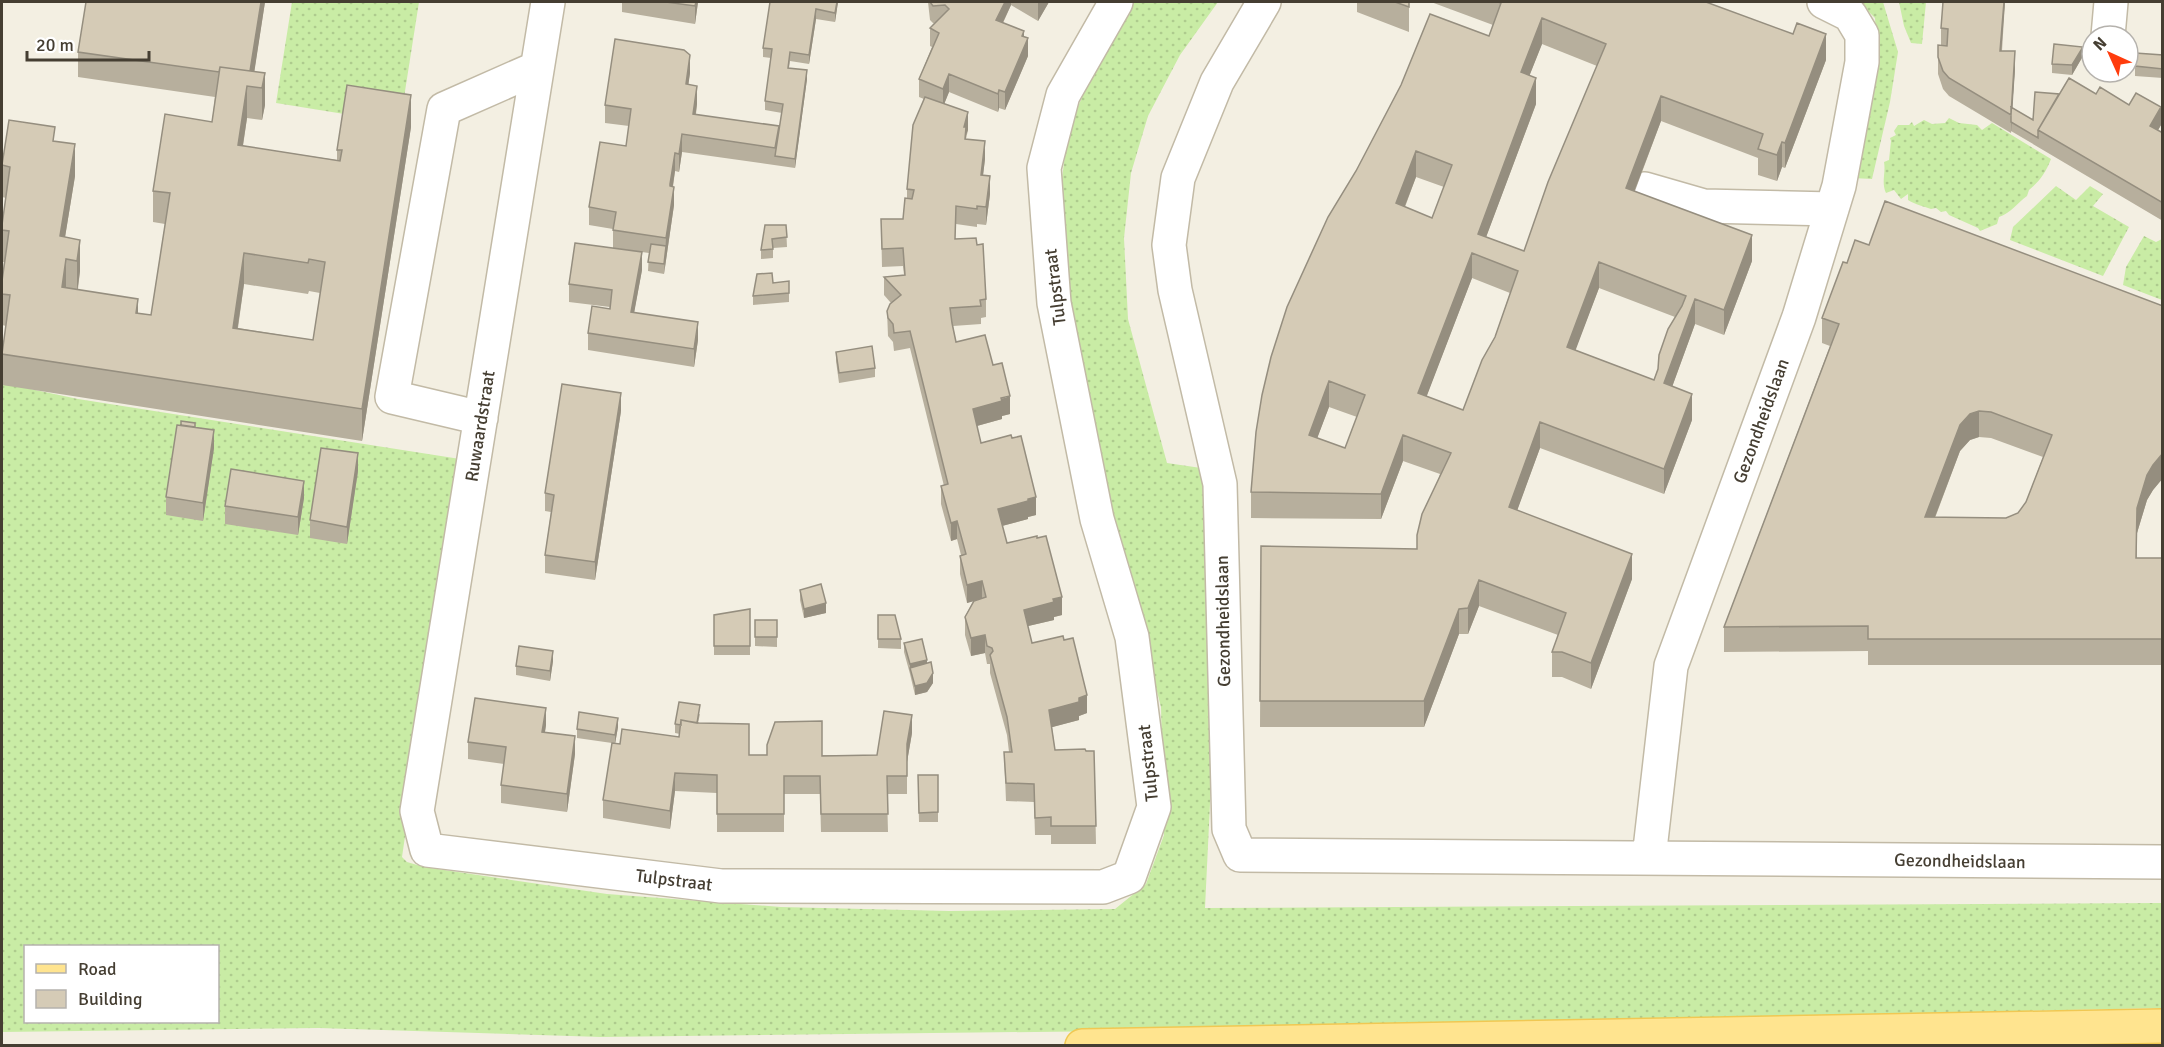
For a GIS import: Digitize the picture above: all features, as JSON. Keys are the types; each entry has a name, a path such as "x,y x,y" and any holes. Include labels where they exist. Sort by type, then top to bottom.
{"main road":[{"path":"1082,1046 2163,1026"}],"street":[{"name":"Ruwaardstraat","path":"427,850 417,811 548,2"},
{"name":"Tulpstraat","path":"427,850 721,886 1103,887 1129,877 1154,807 1153,796 1132,637 1097,519 1054,303 1044,168 1063,95 1116,2"},
{"name":"Gezondheidslaan","path":"1264,2 1217,82 1178,178 1169,245 1175,290 1220,484 1228,830 1240,855 2163,862"},
{"name":"Gezondheidslaan","path":"1649,858 1671,666 1799,317 1839,186 1862,62 1862,35 1850,15 1824,2"},
{"path":"2109,24 2111,2"},
{"path":"481,418 392,397 444,110 537,68"},
{"path":"1645,189 1704,206 1832,209"}],"green space":[{"path":"292,2 419,2 400,123 276,103"},
{"path":"1132,2 1218,2 1180,55 1148,116 1131,173 1124,238 1128,319 1167,463 1201,468 1212,513 1218,637 1205,908 2162,903 2162,1008 1113,1031 601,1037 319,1028 2,1032 2,383 78,399 460,459 402,857 407,862 424,867 607,894 781,907 949,911 1115,909 1146,884 1164,835 1161,707 1069,350 1056,226 1068,131 1104,44"},
{"path":"1859,2 1883,2 1898,52 1890,102 1872,179 1852,178 1877,52 1875,18"},
{"path":"1899,2 1926,2 1922,44 1911,43 1904,26"},
{"path":"1949,118 1959,123 1977,125 1982,130 1992,123 2051,159 2027,196 1999,217 1997,224 1980,231 1949,215 1946,211 1941,212 1936,208 1931,209 1911,202 1908,200 1908,194 1901,199 1894,190 1886,193 1884,162 1889,160 1890,138 1896,135 1894,131 1898,125 1909,125 1912,122 1914,126 1924,120 1932,124 1945,123"},
{"path":"2056,186 2076,200 2090,186 2103,194 2093,206 2129,227 2103,276 2010,240 2013,227"},
{"path":"2144,236 2156,242 2162,239 2162,300 2123,285 2126,267"}],"building":[{"path":"86,2 261,2 250,71 220,67 219,72 78,52"},
{"path":"666,2 696,2 695,6"},
{"path":"770,2 837,2 835,13 816,9 809,55 790,52 788,68 807,70 795,159 775,156 783,104 765,101 772,49 763,48"},
{"path":"930,2 1005,2 996,20 1024,31 1022,36 1028,38 1005,92 999,90 998,94 949,74 943,89 919,79 939,33 930,28 949,9 945,5 933,6"},
{"path":"1395,2 1409,2 1409,7"},
{"path":"1498,2 1706,2 1793,34 1797,23 1826,34 1785,143 1782,142 1777,155 1758,149 1763,134 1661,96 1626,188 1752,235 1724,310 1695,299 1664,383 1692,394 1664,469 1540,422 1509,507 1632,554 1591,663 1562,652 1552,652 1566,613 1479,580 1468,608 1459,609 1424,701 1260,701 1261,546 1417,549 1417,535 1422,514 1451,453 1403,435 1381,494 1251,492 1262,395 1287,307 1328,217 1356,171 1401,85 1430,14 1489,36 1501,3","holes":["1542,18 1606,44 1548,182 1524,251 1478,234 1536,78 1521,72","1416,151 1452,165 1432,218 1396,203","1472,253 1518,271 1495,337 1482,360 1463,410 1418,393","1599,262 1686,296 1668,329 1654,380 1567,347","1329,381 1365,395 1345,448 1309,435"]},
{"path":"1943,2 2004,2 2000,51 2015,51 2011,115 1949,78 1943,71 1938,57 1938,45 1947,46 1948,29 1941,28"},
{"path":"615,39 684,50 690,55 686,84 697,86 693,114 779,126 775,148 682,134 679,154 675,153 670,184 674,187 666,238 613,230 616,212 589,207 600,142 626,146 631,109 605,105"},
{"path":"2054,44 2080,47 2080,52 2072,65 2052,64"},
{"path":"2140,53 2163,55 2163,69 2140,67"},
{"path":"220,67 265,73 262,88 247,86 238,145 340,161 342,150 337,150 347,85 411,95 362,409 2,354 10,295 2,294 9,231 2,230 2,225 10,167 2,165 9,120 55,127 53,141 75,144 60,236 80,240 77,261 66,259 62,287 138,299 136,313 151,315 170,193 153,191 165,114 212,122","holes":["244,253 308,263 309,259 325,262 313,340 233,328"]},
{"path":"2069,78 2096,94 2100,87 2129,105 2136,93 2161,107 2150,126 2163,133 2163,203 2038,130"},
{"path":"2035,92 2059,94 2038,130 2038,138 2011,122 2011,107 2033,120"},
{"path":"925,97 968,112 964,127 966,127 965,139 985,141 981,175 990,176 986,207 977,206 977,209 956,206 955,239 976,238 977,245 983,244 986,299 980,300 981,306 950,308 952,323 956,342 985,335 993,365 1002,363 1010,396 1001,398 1002,401 973,409 981,443 1011,435 1012,438 1021,436 1036,497 998,509 1007,543 1046,536 1062,597 1053,599 1054,602 1024,610 1032,643 1063,636 1064,640 1073,638 1087,695 1079,698 1079,702 1049,710 1055,750 1094,751 1096,826 1051,826 1051,817 1035,818 1034,784 1006,783 1004,752 1012,752 1007,717 990,655 993,651 987,646 985,635 971,638 965,617 974,601 986,597 982,581 967,585 960,556 966,554 957,521 951,523 941,486 948,484 910,331 894,333 893,324 888,318 887,311 890,304 901,295 884,277 905,275 903,248 882,249 881,219 903,219 905,198 912,199 914,190 907,189 913,125"},
{"path":"1885,201 2163,306 2163,453 2147,475 2137,508 2136,558 2163,558 2163,639 1868,639 1868,626 1724,627 1839,324 1822,318 1843,262 1847,263 1855,240 1869,245","holes":["1979,411 1991,412 2052,435 2026,502 2018,513 2006,518 1925,517 1960,425 1970,414"]},
{"path":"765,225 786,225 787,237 772,239 773,249 761,250"},
{"path":"575,243 642,252 631,312 698,322 694,349 588,333 592,306 610,309 612,290 569,284"},
{"path":"651,244 666,246 664,264 648,262"},
{"path":"772,273 773,283 789,281 789,293 753,296 757,274"},
{"path":"872,346 875,368 839,373 836,352"},
{"path":"562,384 621,393 595,562 545,555 554,495 545,493"},
{"path":"181,421 195,423 195,427 181,425"},
{"path":"177,425 214,430 203,503 166,497"},
{"path":"321,448 358,453 347,527 310,520"},
{"path":"231,469 304,481 298,517 225,506"},
{"path":"821,584 826,603 804,609 800,590"},
{"path":"750,609 750,646 714,646 714,615"},
{"path":"878,615 895,615 901,639 878,639"},
{"path":"755,620 777,620 777,637 755,637"},
{"path":"922,639 927,660 910,664 904,643"},
{"path":"519,646 553,651 550,671 516,666"},
{"path":"931,662 933,673 927,683 915,686 910,668"},
{"path":"475,698 546,708 542,732 575,736 567,794 501,785 506,747 468,742"},
{"path":"679,702 700,705 697,723 681,720 681,725 675,724"},
{"path":"884,711 912,715 907,744 907,776 887,776 888,814 821,814 820,776 784,776 784,814 717,814 717,775 675,773 670,811 603,800 612,743 620,744 622,729 679,737 681,720 699,723 749,724 749,755 767,755 767,745 775,722 822,721 822,756 877,755"},
{"path":"579,712 618,718 615,735 577,729"},
{"path":"918,775 938,775 938,812 919,813"}]}
